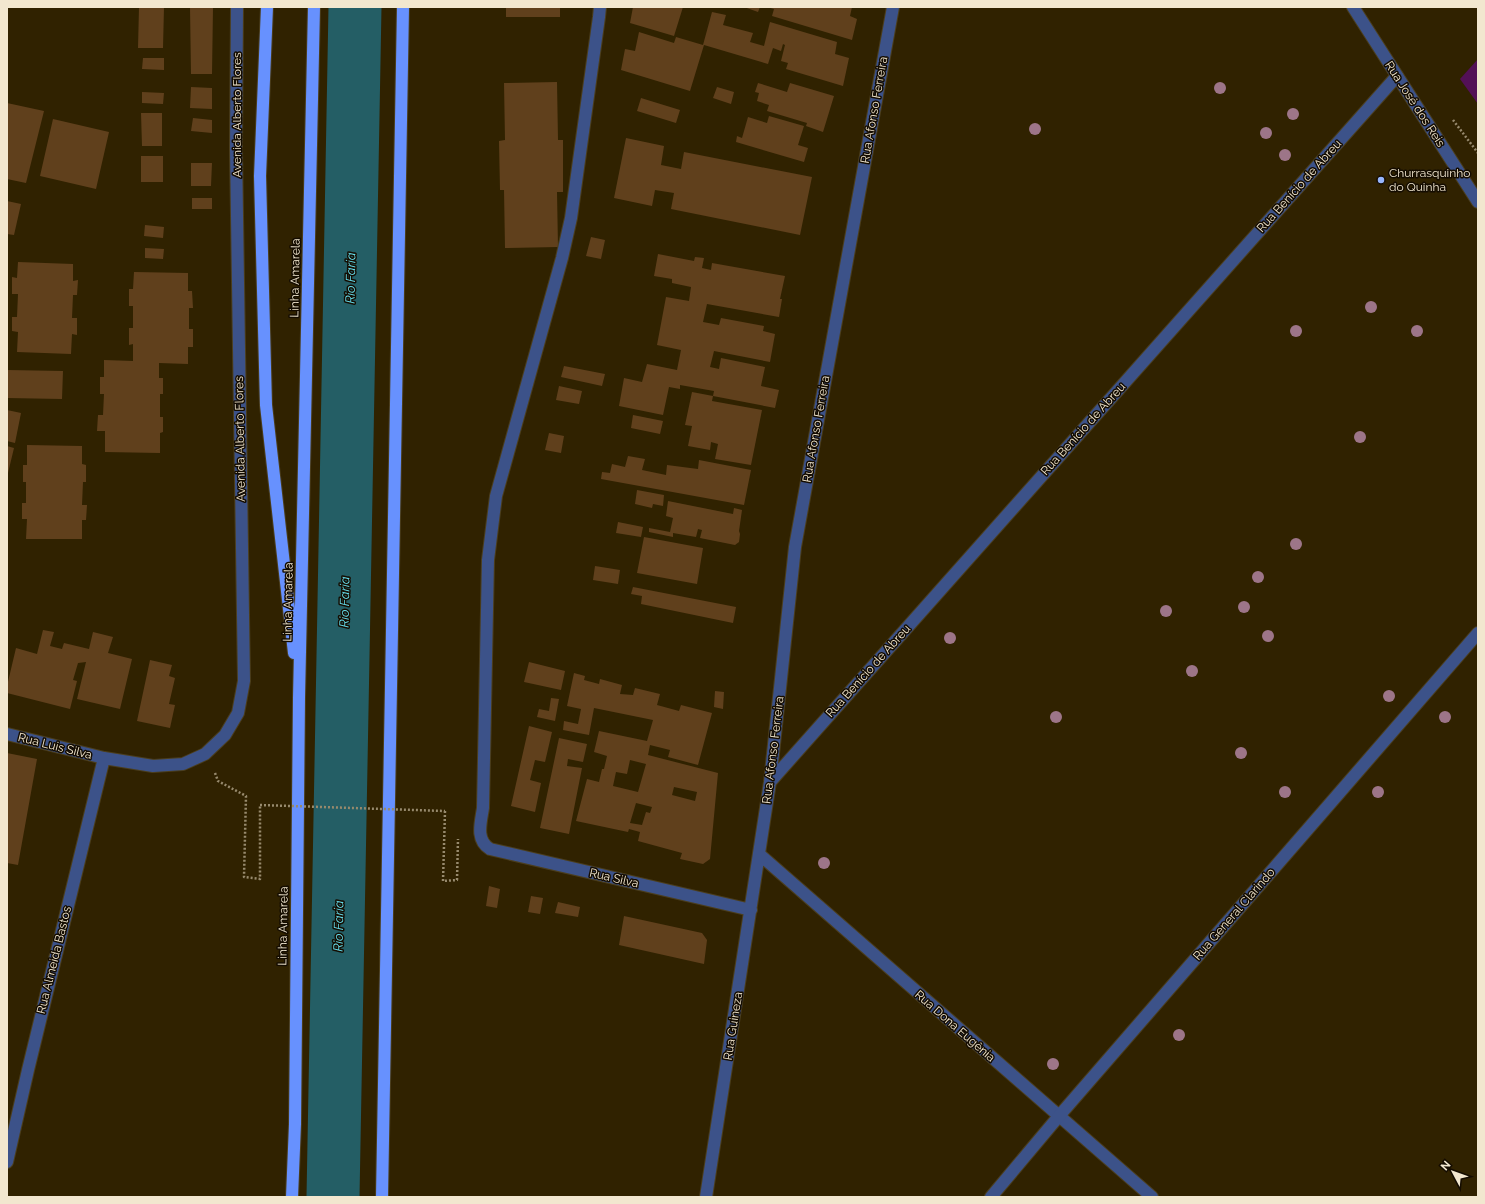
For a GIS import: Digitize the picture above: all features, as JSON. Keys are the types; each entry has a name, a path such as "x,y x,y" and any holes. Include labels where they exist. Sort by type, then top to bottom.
{"highway":[{"path":"267,7 260,176 266,405 299,698"},
{"name":"Linha Amarela","path":"292,1197 295,1124 299,698 314,7"},
{"path":"382,1197 403,7"}],"street":[{"name":"Avenida Alberto Flores","path":"104,758 153,766 183,764 206,754 225,735 238,713 244,680 236,149 237,7"},
{"name":"Rua Silva","path":"600,7 571,218 564,251 496,496 488,560 481,840 486,847 490,849 751,910"},
{"name":"Rua Afonso Ferreira","path":"759,854 770,782 795,547 893,7"},
{"name":"Rua José dos Reis","path":"1353,7 1478,202"},
{"name":"Rua Benício de Abreu","path":"770,782 1397,76"},
{"name":"Rua General Clarindo","path":"991,1197 1059,1116 1478,633"},
{"name":"Rua Luis Silva","path":"7,734 104,758"},
{"name":"Rua Almeida Bastos","path":"7,1162 104,758"},
{"name":"Rua Dona Eugênia","path":"759,854 1152,1197"},
{"name":"Rua Guineza","path":"706,1197 759,854"}],"path":[{"path":"206,754 218,780 246,796 244,877 260,879 260,805 445,811 442,881 457,880 458,836"}],"shaded area":[{"path":"1478,59 1478,104 1460,79"}],"building":[{"path":"139,7 164,7 163,48 138,48"},
{"path":"190,7 213,7 212,74 191,74"},
{"path":"506,7 560,7 560,17 506,17"},
{"path":"633,7 683,7 674,36 630,23"},
{"path":"744,7 760,7 758,12"},
{"path":"767,7 852,7 850,16 857,19 852,40 772,16 774,9"},
{"path":"712,12 726,15 723,25 753,33 750,42 764,46 770,22 837,42 835,54 849,58 843,86 786,69 788,63 781,61 785,45 783,44 781,51 773,48 768,64 704,45 690,91 621,70 625,49 635,51 639,32 674,43 676,37 703,45"},
{"path":"143,58 164,58 164,70 142,69"},
{"path":"557,82 558,140 563,140 563,192 557,192 558,247 505,248 504,190 500,190 499,141 505,140 504,83"},
{"path":"758,83 787,92 790,83 834,96 823,132 806,126 807,123 767,111 769,105 757,101 759,93 755,92"},
{"path":"191,87 212,88 212,109 190,108"},
{"path":"717,87 734,92 731,104 713,98"},
{"path":"142,92 164,93 163,104 142,103"},
{"path":"641,98 680,110 676,123 637,111"},
{"path":"7,103 44,111 26,183 7,179"},
{"path":"141,113 162,113 162,146 142,146"},
{"path":"769,116 804,126 798,145 808,148 804,162 736,142 737,136 742,138 748,117 767,123"},
{"path":"193,118 212,120 212,133 191,131"},
{"path":"53,119 109,132 96,189 40,176"},
{"path":"626,138 664,146 661,165 681,169 684,152 812,177 800,235 671,209 674,193 655,190 652,206 614,198"},
{"path":"141,156 163,156 163,182 141,182"},
{"path":"191,163 212,163 211,186 191,186"},
{"path":"192,198 212,198 212,209 192,209"},
{"path":"7,201 21,204 14,235 7,234"},
{"path":"145,225 164,227 163,238 144,236"},
{"path":"591,237 605,240 601,259 586,256"},
{"path":"145,248 164,249 163,259 145,258"},
{"path":"658,254 694,261 695,257 704,258 702,268 711,270 712,263 785,276 780,299 782,299 779,317 707,304 703,322 719,325 721,318 764,326 763,331 775,334 770,362 714,351 710,367 719,369 721,358 765,367 761,386 779,390 775,408 713,396 714,391 680,385 680,389 669,387 663,415 619,406 624,378 642,382 647,364 677,370 681,350 657,345 666,297 689,301 691,287 672,283 672,279 654,276"},
{"path":"18,262 73,264 73,281 78,280 77,295 73,295 72,318 77,318 77,335 72,334 71,354 17,352 18,332 12,331 12,317 17,317 18,294 12,294 12,277 17,278"},
{"path":"134,272 188,273 188,291 192,291 193,308 189,308 189,329 193,329 193,347 188,347 188,364 159,363 159,378 163,378 163,394 160,394 160,417 163,417 163,432 160,433 160,453 105,452 105,431 97,431 98,415 103,415 104,394 100,394 100,377 104,377 104,360 133,361 133,344 129,345 129,328 133,328 133,306 129,306 129,289 133,289"},
{"path":"564,366 605,374 602,386 561,377"},
{"path":"7,370 63,371 62,399 7,398"},
{"path":"559,386 582,391 579,404 556,400"},
{"path":"692,392 713,396 712,401 762,410 751,465 715,459 718,444 711,442 710,450 688,446 692,426 685,425"},
{"path":"7,410 21,413 15,443 7,441"},
{"path":"633,415 663,421 660,434 631,428"},
{"path":"549,433 564,436 561,453 545,450"},
{"path":"27,445 82,446 82,464 86,465 86,482 83,482 82,505 87,505 86,520 82,520 82,539 26,539 27,519 22,519 22,503 26,503 26,482 23,482 23,465 27,465"},
{"path":"7,446 14,448 8,473 7,473"},
{"path":"628,456 645,459 642,470 666,475 667,465 698,469 699,460 751,470 744,505 601,479 602,472 610,473 612,464 625,467"},
{"path":"637,490 664,495 663,506 653,504 652,508 635,504"},
{"path":"668,501 733,514 734,508 742,510 739,542 735,545 700,538 702,530 698,529 696,537 673,533 673,537 649,532 649,528 670,532 673,518 666,516"},
{"path":"618,522 643,527 641,537 616,533"},
{"path":"644,537 703,548 697,584 637,573"},
{"path":"595,566 620,570 618,584 593,580"},
{"path":"633,587 736,607 733,623 641,604 642,596 631,594"},
{"path":"43,630 54,632 50,646 62,649 64,643 89,649 93,632 113,637 108,653 132,659 120,709 77,699 86,662 78,663 73,680 77,681 70,709 7,693 7,686 16,648 37,654"},
{"path":"150,660 172,665 169,676 175,678 169,704 175,705 170,728 137,721"},
{"path":"529,662 565,671 561,690 524,682"},
{"path":"574,673 585,676 584,680 599,684 600,679 622,685 620,694 633,695 635,688 660,694 657,705 679,711 681,705 712,713 698,765 668,757 670,750 650,745 648,755 718,773 710,859 703,864 680,859 682,853 638,841 640,832 629,829 628,832 576,821 587,779 599,782 602,769 604,769 607,756 594,752 599,731 647,741 653,720 594,708 589,735 563,730 564,721 578,724 581,709 567,706","holes":["630,760 646,764 638,792 613,786 616,772 627,774","674,787 697,792 695,801 672,795","636,803 652,807 650,813 646,812 642,825 630,823"]},
{"path":"715,691 724,692 723,709 714,707"},
{"path":"551,698 559,699 555,721 537,717 539,709 549,711"},
{"path":"529,726 552,732 545,762 535,760 530,780 541,783 535,812 511,806"},
{"path":"559,738 587,744 583,762 568,759 567,766 582,768 569,834 540,828"},
{"path":"7,753 37,759 18,865 7,863"},
{"path":"489,886 500,889 497,908 486,906"},
{"path":"531,896 543,898 540,914 528,912"},
{"path":"558,902 580,907 578,917 555,913"},
{"path":"624,916 702,933 707,940 704,964 619,945"}],"waterway":[{"name":"Rio Faria","path":"333,1197 355,7"}],"place":[{"name":"Churrasquinho do Quinha","path":"1381,180"}]}
